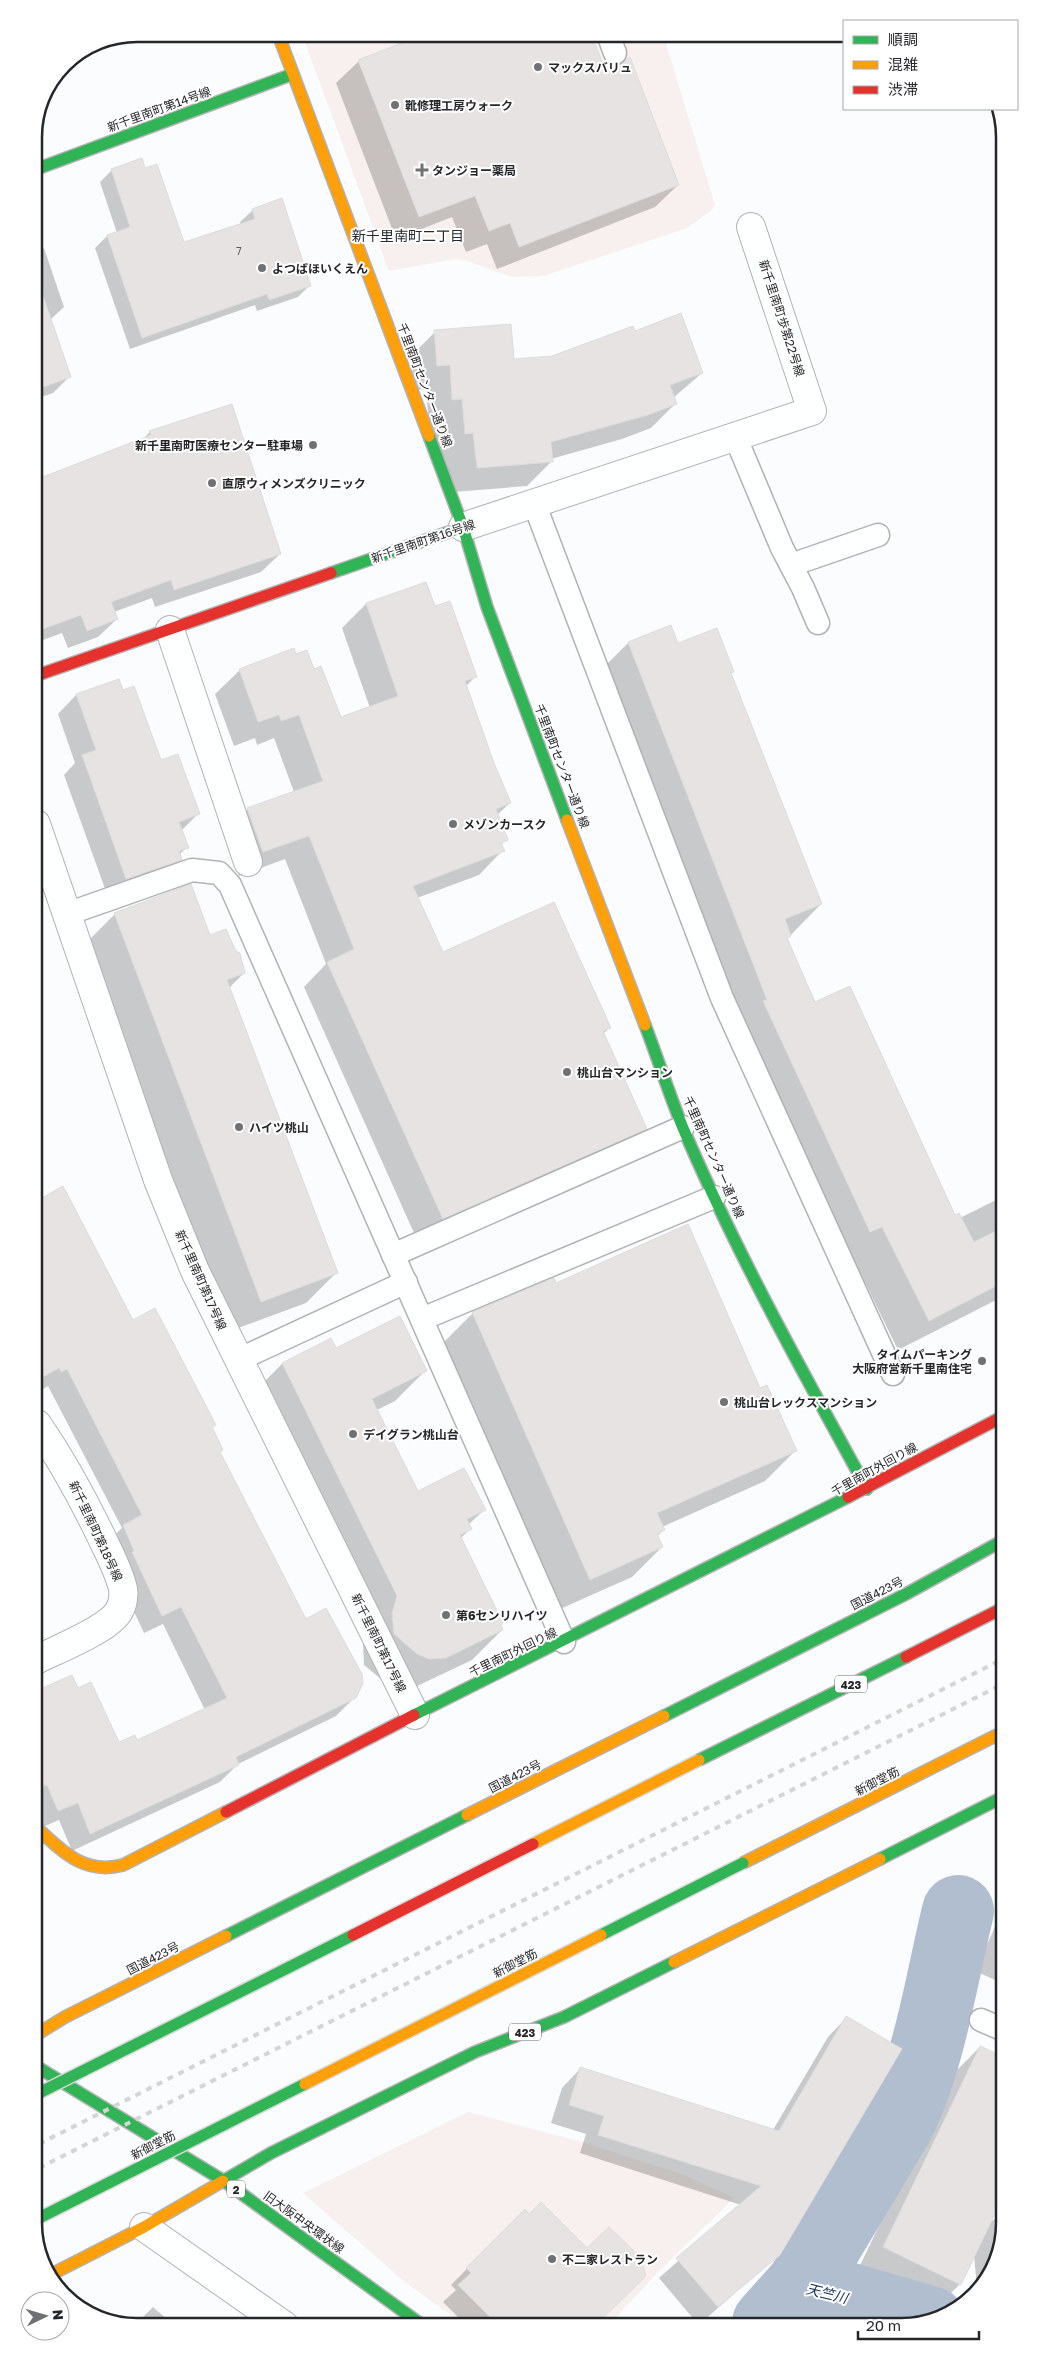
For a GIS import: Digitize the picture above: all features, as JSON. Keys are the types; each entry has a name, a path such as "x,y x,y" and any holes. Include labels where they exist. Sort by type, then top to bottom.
{"main road":[{"name":"千里南町センター通り線","path":"281,43 464,527 487,607 683,1127 714,1197 822,1408 867,1489"},
{"name":"新千里南町第14号線","path":"43,167 293,74"},
{"name":"新千里南町第16号線","path":"43,673 464,527"},
{"name":"千里南町外回り線","path":"42,1832 79,1863 95,1868 116,1868 274,1789 415,1715 867,1489 898,1470 996,1420"},
{"name":"国道423号","path":"42,2031 83,2008 906,1594 996,1544"},
{"name":"423","path":"42,2091 996,1612"},
{"name":"新御堂筋","path":"42,2216 996,1736"},
{"name":"423","path":"56,2272 144,2227 271,2153 475,2052 564,2017 996,1801"},
{"name":"旧大阪中央環状線","path":"42,2070 224,2181 412,2318"}],"street":[{"name":"新千里南町歩第22号線","path":"751,226 812,410"},
{"name":"新千里南町第16号線","path":"464,527 812,410"},
{"path":"170,630 248,862"},
{"name":"新千里南町第17号線","path":"43,843 166,1203 195,1272 415,1715"},
{"name":"新千里南町第18号線","path":"42,1432 70,1475 115,1566 123,1590 123,1603 115,1618 103,1626 42,1656"},
{"path":"144,2227 274,2318"}],"lane":[{"path":"735,436 818,623"},
{"path":"534,503 722,998 893,1374"},
{"path":"791,565 878,535"},
{"path":"67,914 192,870 219,873 230,885 564,1642"},
{"path":"393,1255 683,1127"},
{"path":"422,1319 714,1197"},
{"path":"238,1360 406,1282"},
{"path":"981,2020 996,2027"}],"shaded area":[{"path":"305,43 666,43 715,205 711,211 687,228 543,276 512,277 456,259 389,271"},
{"path":"468,2112 586,2143 687,2176 734,2198 657,2273 616,2318 455,2318 406,2283 303,2193"}],"building":[{"path":"402,43 595,43 604,67 620,65 630,57 679,185 519,247 510,223 489,231 475,196 419,217 358,60"},
{"path":"142,158 145,168 157,164 184,242 255,219 252,209 282,198 311,286 269,300 267,294 142,338 107,235 130,227 111,169"},
{"path":"43,295 71,377 43,387"},
{"path":"681,313 703,373 670,385 677,404 648,415 551,442 553,462 477,468 473,433 465,434 462,399 452,400 450,365 437,366 434,330 511,324 514,359 552,356 633,326 635,331"},
{"path":"232,404 281,554 174,590 171,580 111,602 118,619 87,631 81,615 43,629 43,477 151,435 149,431"},
{"path":"426,582 435,606 450,601 477,677 465,681 494,763 511,803 496,809 508,840 501,843 505,851 413,886 443,952 554,902 611,1028 603,1031 647,1129 443,1219 327,962 354,949 309,836 263,852 247,808 323,781 299,715 281,721 279,715 258,722 239,669 294,648 296,654 307,650 314,669 321,666 341,717 398,696 366,603"},
{"path":"671,625 678,643 717,628 734,672 731,673 822,904 785,919 791,936 787,938 815,1002 850,986 955,1215 959,1213 974,1242 996,1231 996,1286 929,1321 882,1227 870,1232 763,1001 767,1000 628,642"},
{"path":"119,679 123,690 134,686 161,760 178,754 200,814 179,822 189,848 179,851 182,860 126,879 82,755 96,750 76,694"},
{"name":"ハイツ桃山","path":"191,884 210,935 226,929 236,951 240,953 245,973 227,980 338,1273 261,1302 114,913"},
{"path":"63,1186 133,1320 155,1308 216,1425 212,1427 223,1450 220,1452 306,1619 326,1608 362,1674 363,1683 356,1698 236,1757 239,1765 90,1834 78,1803 58,1811 47,1785 42,1787 42,1688 72,1675 78,1688 91,1682 119,1742 135,1735 137,1740 227,1698 181,1607 162,1616 132,1552 134,1551 123,1525 142,1515 67,1369 61,1372 59,1368 42,1377 42,1198"},
{"name":"桃山台レックスマンション","path":"688,1224 760,1388 767,1385 797,1451 657,1513 665,1530 657,1534 663,1547 590,1580 472,1312 554,1278 556,1283"},
{"name":"デイグラン桃山台","path":"400,1316 427,1371 372,1399 418,1491 464,1468 486,1510 467,1519 472,1529 460,1535 503,1623 501,1624 503,1630 446,1658 429,1659 417,1654 394,1634 392,1613 397,1596 282,1363 331,1338 336,1348"},
{"path":"846,2016 902,2049 780,2255 718,2307 676,2258 761,2186 598,2135 604,2116 569,2105 580,2067 779,2131"},
{"path":"980,2046 996,2053 996,2212 961,2285 883,2247"},
{"name":"不二家レストラン","path":"541,2202 587,2248 609,2227 640,2257 646,2276 603,2318 491,2318 458,2285 471,2273 466,2268 525,2209 529,2214"}],"waterway":[{"path":"802,2285 898,2124 909,2100 927,2047 958,1911"},
{"name":"天竺川","path":"772,2318 802,2285 915,2318"}],"railway":[{"path":"42,2142 996,1663"},
{"path":"42,2166 996,1688"}],"traffic: fast":[{"path":"43,167 293,74"},
{"path":"429,436 463,527 487,607 567,820"},
{"path":"331,573 463,527"},
{"path":"645,1025 683,1128 747,1266 867,1489"},
{"path":"414,1715 848,1497"},
{"path":"664,1716 906,1594 996,1544"},
{"path":"699,1760 906,1657"},
{"path":"880,1859 996,1801"},
{"path":"226,1936 467,1815"},
{"path":"601,1935 743,1863"},
{"path":"42,2091 353,1935"},
{"path":"223,2181 271,2153 475,2052 564,2017 674,1962"},
{"path":"42,2070 224,2181 412,2318"},
{"path":"42,2216 305,2084"}],"traffic: slow":[{"path":"281,43 429,436"},
{"path":"567,820 645,1025"},
{"path":"467,1815 664,1716"},
{"path":"743,1863 996,1736"},
{"path":"533,1844 699,1760"},
{"path":"42,1833 66,1854 76,1860 97,1867 110,1867 123,1865 226,1812"},
{"path":"674,1962 880,1859"},
{"path":"305,2084 601,1935"},
{"path":"42,2031 65,2017 226,1936"},
{"path":"56,2272 144,2227 223,2181"}],"traffic: jam":[{"path":"43,673 331,573"},
{"path":"848,1497 996,1420"},
{"path":"906,1657 996,1612"},
{"path":"226,1812 414,1715"},
{"path":"353,1935 533,1844"}],"place":[{"name":"マックスバリュ","path":"538,67"},
{"name":"靴修理工房ウォーク","path":"395,105"},
{"name":"タンジョー薬局","path":"422,170"},
{"name":"よつばほいくえん","path":"262,268"},
{"name":"新千里南町医療センター駐車場","path":"313,445"},
{"name":"直原ウィメンズクリニック","path":"212,483"},
{"name":"メゾンカースク","path":"453,824"},
{"name":"桃山台マンション","path":"567,1072"},
{"name":"ハイツ桃山","path":"239,1127"},
{"name":"タイムパーキング 大阪府営新千里南住宅","path":"982,1361"},
{"name":"桃山台レックスマンション","path":"724,1402"},
{"name":"デイグラン桃山台","path":"353,1434"},
{"name":"第6センリハイツ","path":"446,1615"},
{"name":"不二家レストラン","path":"552,2259"}],"district":[{"name":"新千里南町二丁目","path":"408,235"}]}
